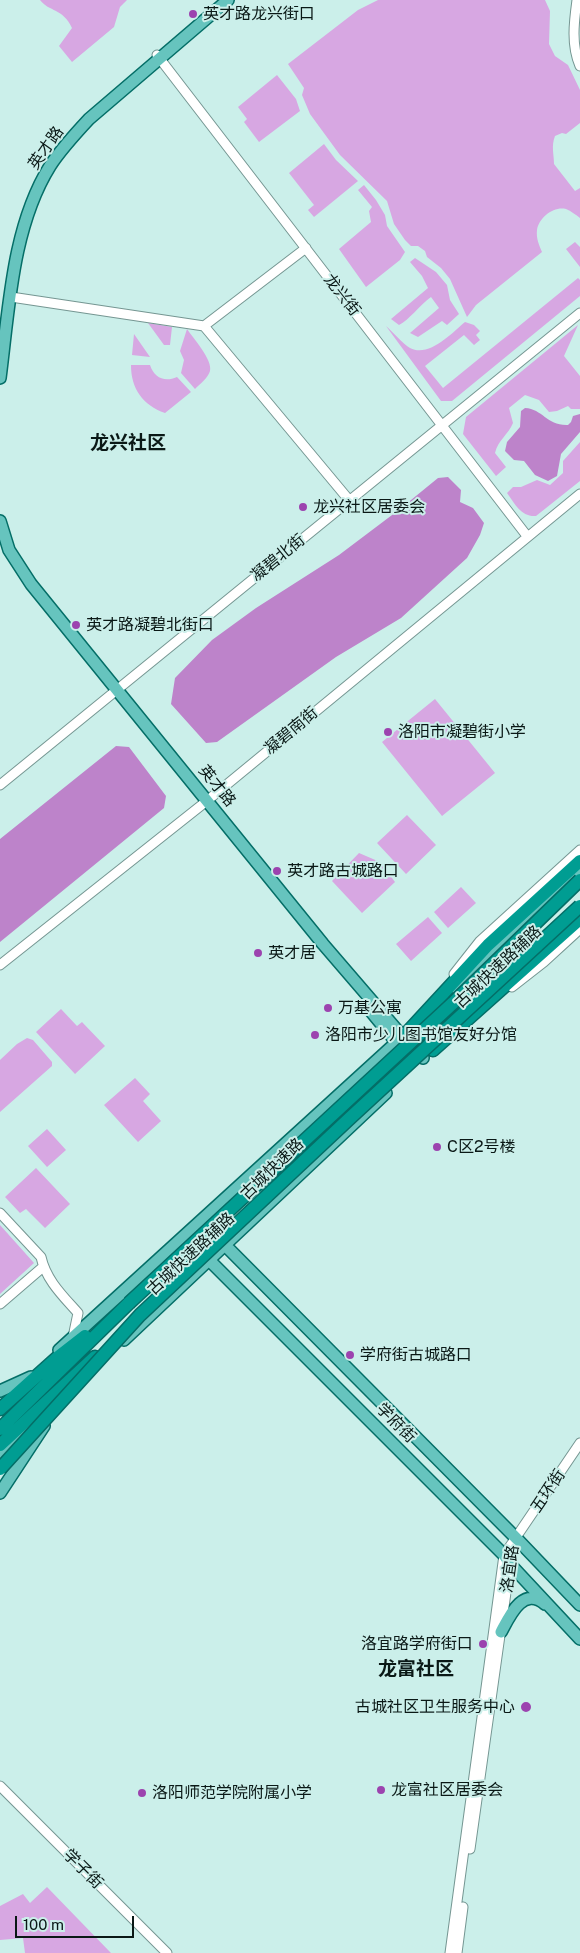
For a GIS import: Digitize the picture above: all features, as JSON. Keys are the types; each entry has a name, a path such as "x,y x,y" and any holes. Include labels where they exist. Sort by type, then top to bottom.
{"highway":[{"path":"400,1040 488,944 580,861"},
{"name":"古城快速路","path":"0,1408 58,1357 129,1303 452,1003 580,880"},
{"name":"古城快速路","path":"0,1469 140,1316 580,906"},
{"path":"433,1050 580,919"},
{"path":"0,1429 129,1303"},
{"path":"0,1445 140,1316"}],"main road":[{"name":"英才路","path":"0,378 19,244 28,212 50,166 89,119 221,0"},
{"name":"英才路","path":"0,336 17,233 23,210 45,164 85,116 228,0"},
{"name":"英才路","path":"0,521 9,550 31,584 114,691"},
{"name":"英才路","path":"0,542 2,549 24,584 206,802 400,1040 423,1058"},
{"name":"古城快速路辅路","path":"0,1408 73,1337 400,1040 580,871"},
{"name":"古城快速路辅路","path":"0,1454 62,1399 423,1058 580,914"},
{"name":"英才路","path":"400,1040 433,1050"},
{"name":"学府街","path":"201,1221 516,1538 580,1605"},
{"name":"学府街","path":"183,1236 507,1559 580,1639"},
{"path":"0,1391 31,1377"},
{"path":"0,1493 62,1399"},
{"path":"501,1632 511,1612 526,1599 534,1598 554,1612"}],"street":[{"path":"577,0 573,30 574,45 580,66"},
{"name":"龙兴街","path":"158,56 527,536"},
{"path":"204,326 306,248"},
{"path":"11,297 204,326 349,500"},
{"name":"凝碧北街","path":"0,785 580,313"},
{"name":"凝碧南街","path":"0,965 206,802 580,494"},
{"path":"400,1040 480,941 580,850"},
{"path":"433,1050 544,962 580,929"},
{"path":"0,1213 41,1257 43,1267 55,1288 78,1313 73,1337"},
{"path":"0,1304 43,1267"},
{"name":"五环街","path":"516,1538 580,1444"},
{"name":"洛宜路","path":"450,1953 507,1559 516,1538"},
{"name":"洛宜路","path":"457,1953 501,1632 507,1559"},
{"name":"学子街","path":"0,1786 167,1953"},
{"name":"学子街","path":"0,1790 162,1953"}],"shaded area":[{"path":"40,0 127,0 120,7 114,27 72,62 59,46 72,28 64,17"},
{"path":"378,0 545,0 550,11 549,44 555,56 568,65 580,90 580,123 566,134 562,133 555,136 553,147 554,164 575,191 580,188 580,218 566,209 557,209 544,217 537,230 542,252 476,305 467,317 450,279 441,268 427,257 425,251 418,246 411,246 405,240 394,224 387,201 340,155 310,114 302,95 304,88 288,64 358,10"},
{"path":"277,75 296,99 300,111 259,142 244,122 247,119 238,107"},
{"path":"324,144 336,160 358,181 314,217 308,210 314,205 289,173"},
{"path":"364,185 376,200 385,215 387,226 405,252 400,260 366,287 339,249 371,222 369,211 372,207 358,190"},
{"path":"575,242 580,247 580,267 566,249"},
{"path":"415,258 436,272 447,285 450,300 459,314 447,325 442,321 418,337 410,333 439,308 431,297 407,320 399,325 391,319 428,288 422,276 410,262"},
{"path":"578,278 580,280 580,296 452,401 441,401 386,326 407,346 417,350 425,350 440,343 465,322 474,325 480,331 476,335 480,340 474,345 464,335 425,366 443,388"},
{"path":"148,323 172,327 170,345 164,345"},
{"path":"578,325 564,356 580,376 580,409 571,409 568,406 549,412 539,400 525,395 509,408 513,423 498,445 495,453 506,467 496,476 463,434 466,417"},
{"path":"187,329 206,355 210,366 208,376 195,389 181,373 184,360 180,351"},
{"path":"134,334 150,357 132,355"},
{"path":"131,365 150,365 154,373 160,378 172,379 177,377 191,392 165,413 157,410 145,401 136,389 133,382"},
{"path":"525,408 536,411 561,425 568,425 573,416 580,414 580,432 561,454 557,476 548,481 535,475 524,461 514,460 505,451 507,442 520,427 521,411"},
{"path":"580,442 580,481 536,516 522,512 507,493 513,487 521,487 537,480 550,485 563,473 563,461"},
{"path":"448,477 461,490 460,502 473,508 484,523 480,535 467,558 401,618 336,657 217,742 206,743 171,704 175,678 212,640 256,608 339,555 438,478"},
{"path":"435,699 495,773 442,816 382,742"},
{"path":"116,746 129,747 166,796 164,808 0,942 0,839"},
{"path":"407,815 436,845 406,874 377,843"},
{"path":"359,853 380,862 395,882 362,913 332,881"},
{"path":"461,887 476,903 448,928 434,912"},
{"path":"428,917 442,933 411,961 396,944"},
{"path":"61,1009 77,1026 82,1022 105,1046 75,1074 36,1032"},
{"path":"27,1038 33,1040 52,1062 52,1066 0,1112 0,1060 17,1044"},
{"path":"135,1078 150,1094 143,1101 161,1121 138,1142 104,1105"},
{"path":"47,1129 66,1150 47,1167 28,1146"},
{"path":"36,1168 70,1204 45,1228 26,1209 20,1213 5,1197"},
{"path":"0,1225 34,1263 0,1294"},
{"path":"47,1887 111,1953 25,1953 23,1938 0,1940 0,1906 23,1894 30,1903"}],"place":[{"name":"英才路龙兴街口","path":"193,14"},
{"name":"龙兴社区居委会","path":"303,507"},
{"name":"英才路凝碧北街口","path":"76,625"},
{"name":"洛阳市凝碧街小学","path":"388,732"},
{"name":"英才路古城路口","path":"277,871"},
{"name":"英才居","path":"258,953"},
{"name":"万基公寓","path":"328,1008"},
{"name":"洛阳市少儿图书馆友好分馆","path":"315,1035"},
{"name":"C区2号楼","path":"437,1147"},
{"name":"学府街古城路口","path":"350,1355"},
{"name":"洛宜路学府街口","path":"483,1644"},
{"name":"古城社区卫生服务中心","path":"526,1707"},
{"name":"龙富社区居委会","path":"381,1790"},
{"name":"洛阳师范学院附属小学","path":"142,1793"}],"district":[{"name":"龙兴社区","path":"128,443"},
{"name":"龙富社区","path":"416,1669"}]}
